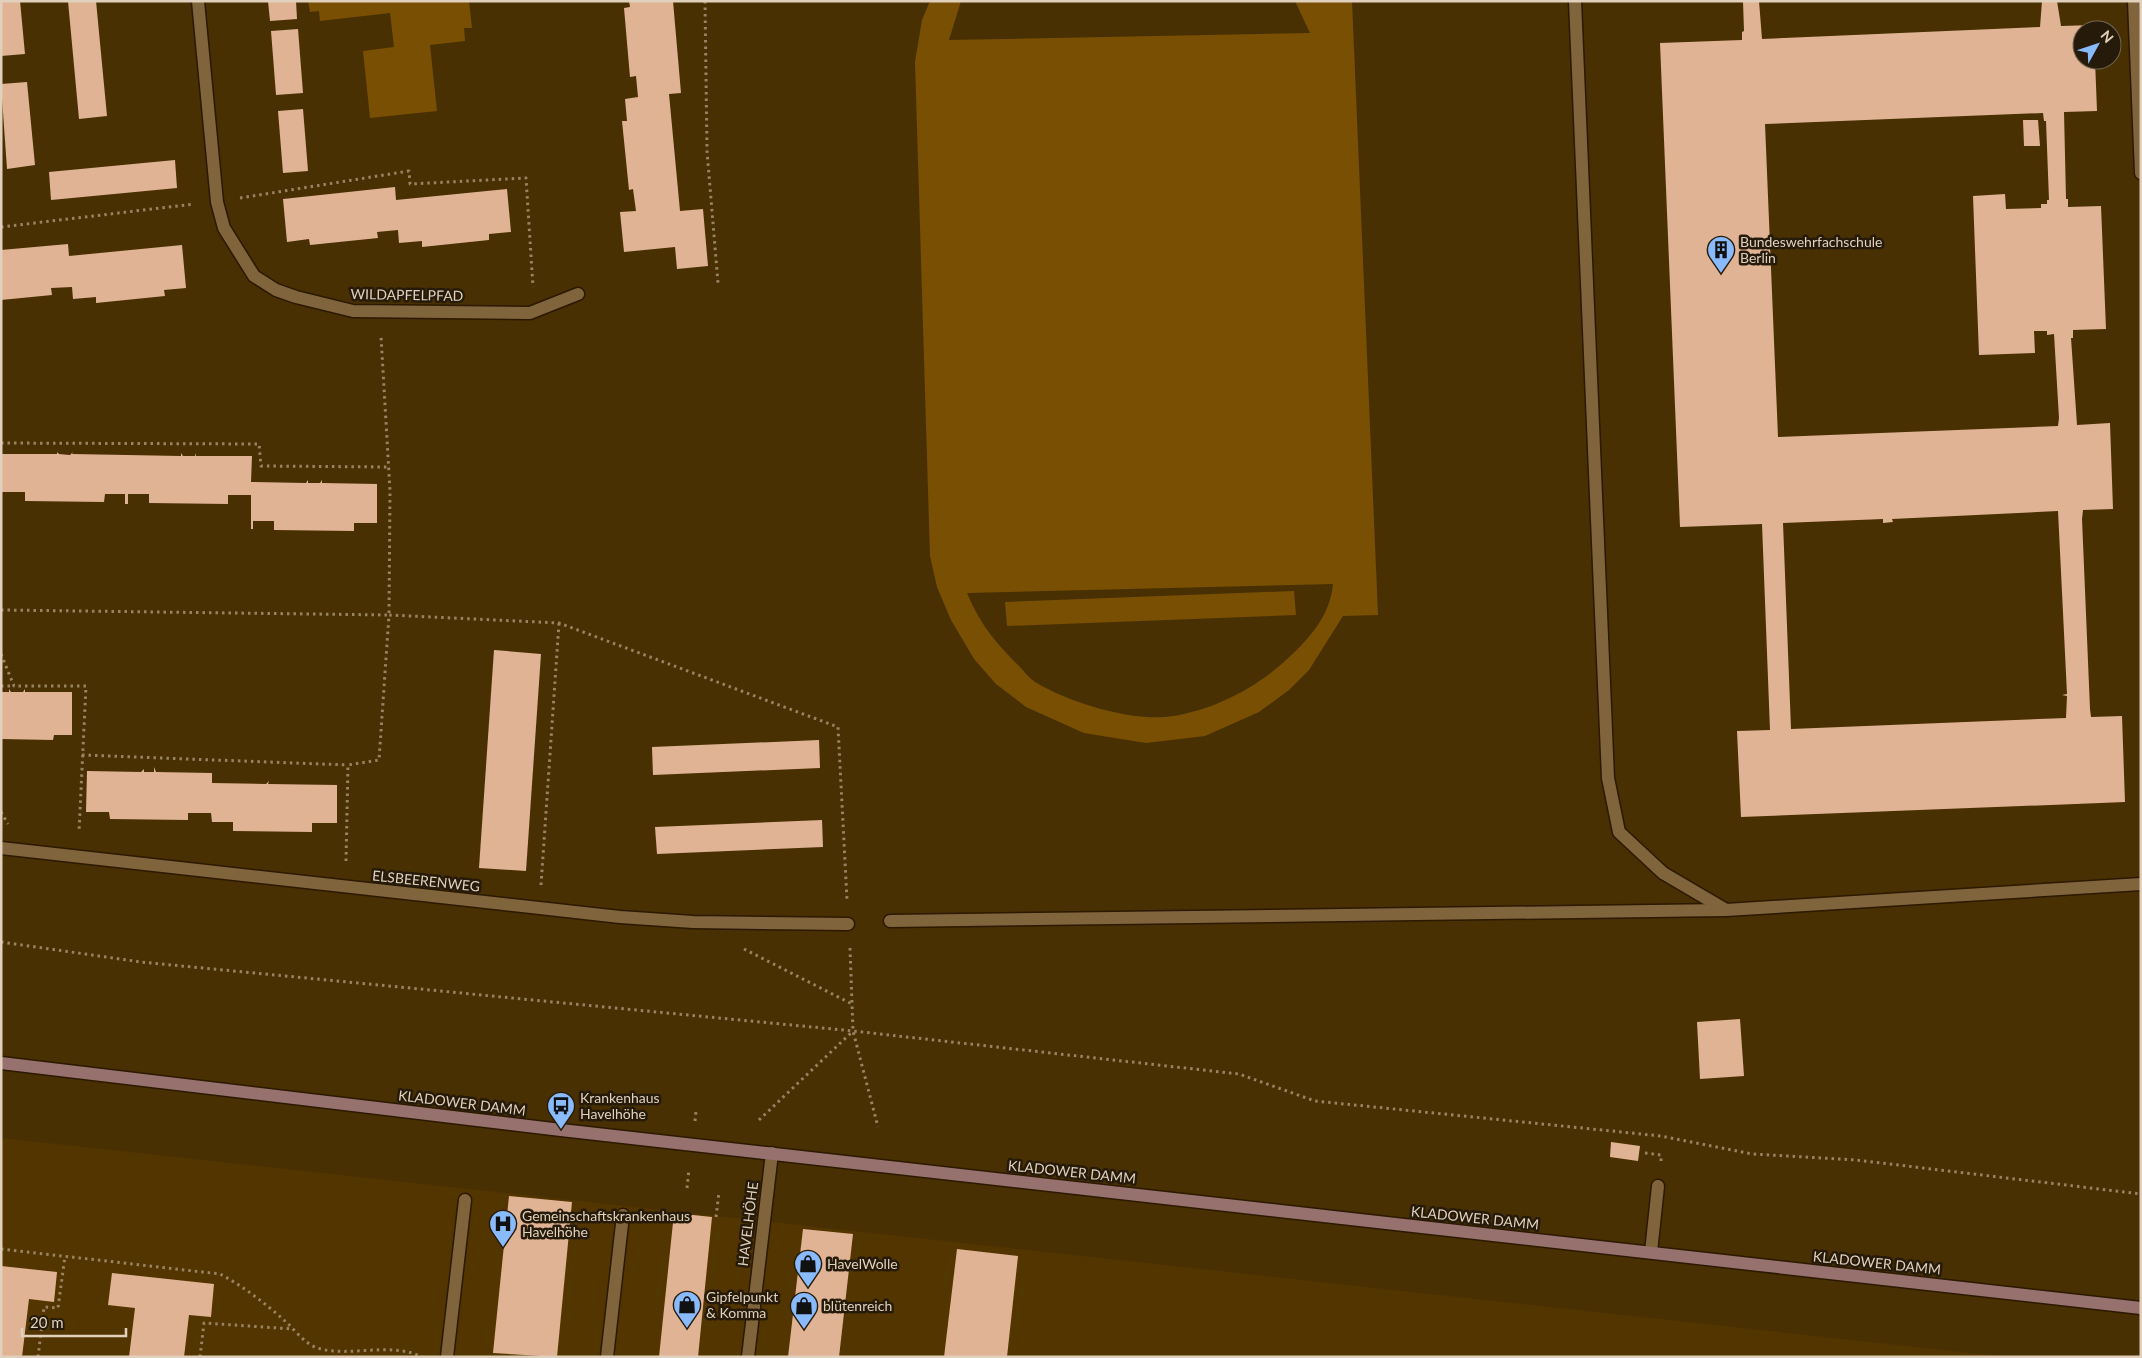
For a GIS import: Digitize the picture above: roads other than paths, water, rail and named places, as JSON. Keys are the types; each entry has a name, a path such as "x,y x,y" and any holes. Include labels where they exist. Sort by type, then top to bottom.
{"main road":[{"name":"KLADOWER DAMM","path":"1,1063 772,1153 2141,1308"}],"street":[{"name":"WILDAPFELPFAD","path":"198,1 217,202 224,228 238,254 254,276 276,290 353,311 530,313 578,294"},
{"path":"1575,1 1608,778 1619,832 1663,873 1726,910"},
{"path":"2134,1 2141,173"},
{"name":"ELSBEERENWEG","path":"1,848 539,908 693,922 848,924"},
{"path":"890,921 1726,910 2141,884"},
{"name":"HAVELHÖHE","path":"748,1357 772,1153"},
{"path":"1651,1252 1658,1186"},
{"path":"448,1357 465,1200"},
{"path":"607,1357 623,1215"}],"place":[{"name":"Bundeswehrfachschule Berlin","path":"1721,274"},
{"name":"Krankenhaus Havelhöhe","path":"561,1130"},
{"name":"Gemeinschaftskrankenhaus Havelhöhe","path":"503,1248"},
{"name":"HavelWolle","path":"808,1288"},
{"name":"Gipfelpunkt & Komma","path":"687,1329"},
{"name":"blütenreich","path":"804,1330"}]}
